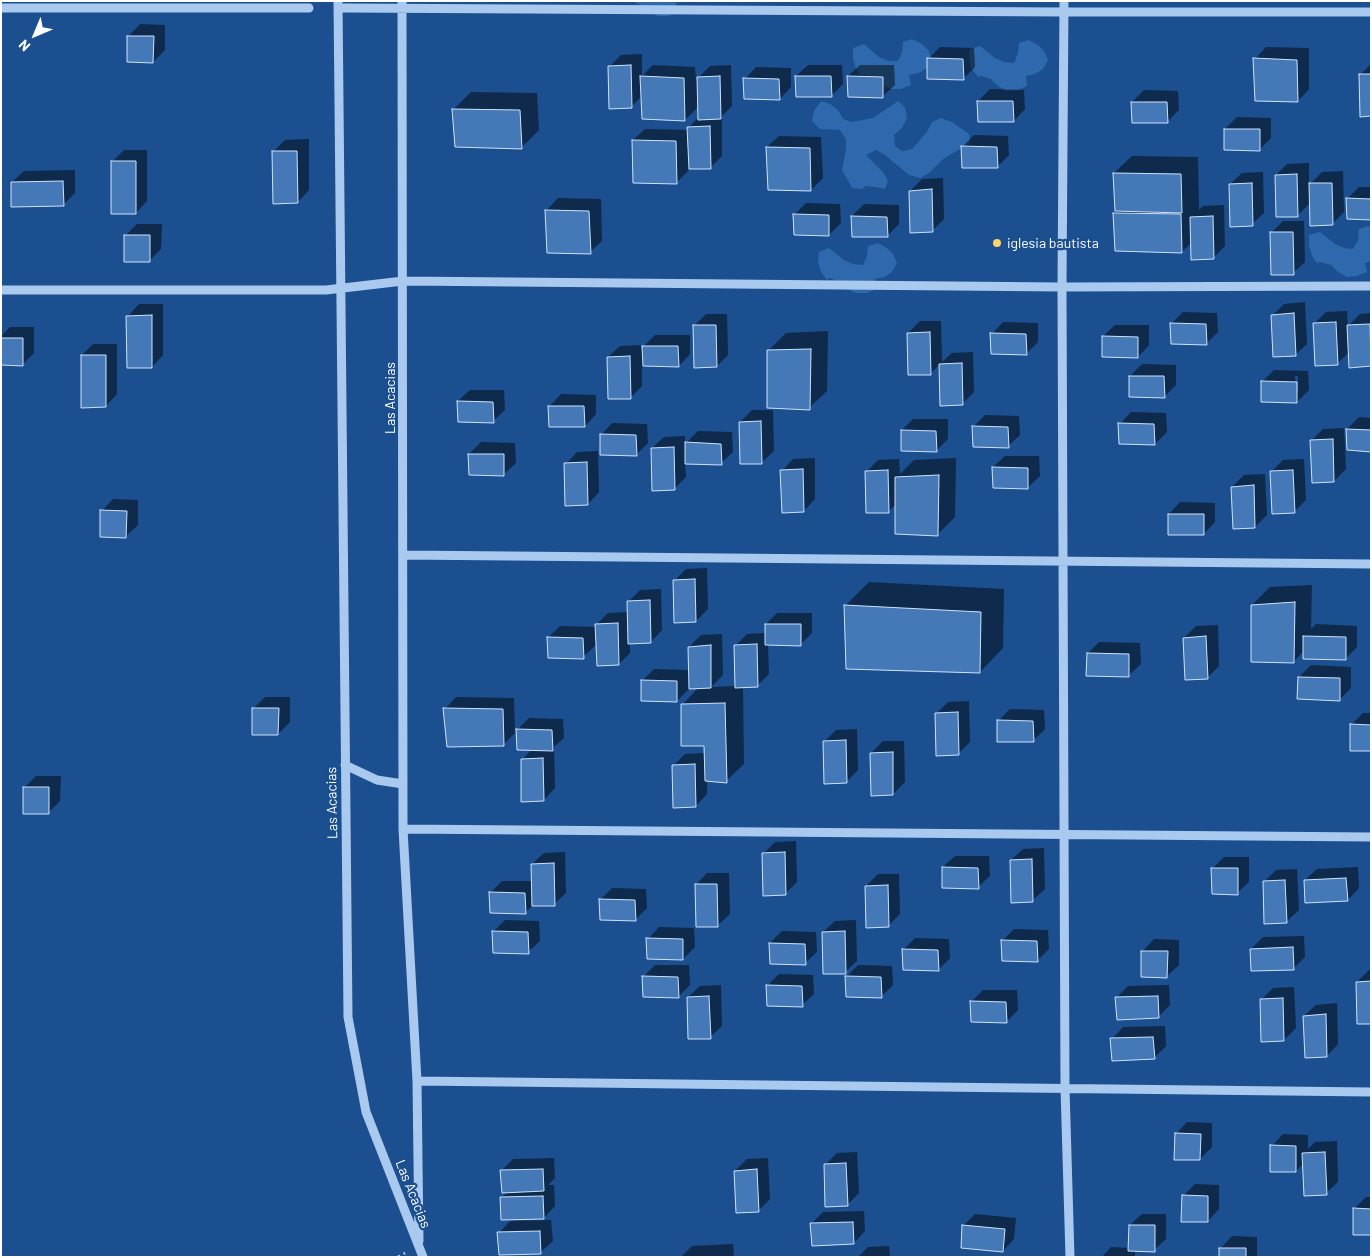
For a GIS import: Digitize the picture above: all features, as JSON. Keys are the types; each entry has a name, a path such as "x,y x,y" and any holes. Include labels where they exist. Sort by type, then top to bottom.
{"street":[{"path":"1064,1 1062,287 1065,1088 1070,1257"},
{"path":"341,5 1064,12 1371,12"},
{"name":"Las Acacias","path":"341,5 341,288 348,1017 366,1112 419,1247"},
{"name":"Las Acacias","path":"402,5 403,829 417,1081 419,1247"},
{"path":"1,8 309,8"},
{"path":"1,290 326,290 403,280 1062,287 1371,286"},
{"path":"403,555 1371,564"},
{"path":"345,765 378,780 403,784"},
{"path":"403,829 1371,837"},
{"path":"417,1081 1371,1092"},
{"path":"419,1247 422,1257"}],"shaded area":[{"path":"631,1 680,1 676,2 678,12 668,16 658,16"},
{"path":"912,39 922,44 928,50 932,59 927,68 919,73 909,75 911,85 901,89 891,89 882,85 874,78 861,76 856,69 853,59 853,48 864,44 879,57 888,61 898,61 902,52 903,42"},
{"path":"1028,40 1038,45 1044,51 1048,60 1043,69 1035,74 1026,76 1027,86 1018,90 1007,91 991,79 978,77 972,69 969,60 970,49 980,46 995,58 1004,62 1014,63 1019,43"},
{"path":"821,101 830,104 838,110 843,119 852,122 873,118 898,101 905,107 907,118 902,128 894,135 895,146 902,151 912,149 927,132 932,122 941,118 952,122 969,134 970,143 943,159 929,173 920,178 909,175 876,150 866,155 883,172 888,181 885,189 865,186 862,189 852,188 842,170 846,139 840,130 820,129 812,121 814,111"},
{"path":"1371,227 1371,261 1365,263 1367,272 1347,277 1331,265 1317,263 1312,256 1309,246 1309,235 1320,232 1335,244 1353,249 1358,240 1359,229"},
{"path":"878,243 893,254 897,263 892,272 884,277 875,279 876,289 867,293 856,293 847,289 840,282 830,278 827,280 821,272 818,263 819,252 829,248 844,260 853,264 863,265 867,256 868,246"}],"building":[{"path":"127,36 154,36 153,63 127,62"},
{"path":"927,58 963,59 964,80 927,79"},
{"path":"1253,58 1297,60 1298,102 1255,101"},
{"path":"631,65 632,108 609,109 608,66"},
{"path":"1359,74 1371,74 1371,116 1360,117"},
{"path":"640,76 684,78 685,121 642,119"},
{"path":"720,76 721,119 698,120 697,77"},
{"path":"795,76 831,76 832,97 796,97"},
{"path":"847,76 883,77 883,98 848,97"},
{"path":"743,78 779,79 780,100 744,99"},
{"path":"977,101 1013,101 1014,122 978,122"},
{"path":"1131,102 1167,102 1168,123 1132,123"},
{"path":"452,109 520,110 522,149 455,147"},
{"path":"710,126 711,169 689,169 687,127"},
{"path":"1224,129 1260,129 1260,151 1224,150"},
{"path":"632,140 676,141 677,184 633,183"},
{"path":"961,146 997,147 998,168 962,168"},
{"path":"766,147 810,148 811,191 768,190"},
{"path":"272,151 297,151 298,203 273,204"},
{"path":"111,161 136,161 136,214 111,214"},
{"path":"1113,173 1181,174 1182,213 1115,211"},
{"path":"1297,174 1298,217 1276,217 1275,175"},
{"path":"63,181 64,206 11,207 11,182"},
{"path":"1252,183 1253,226 1230,227 1229,184"},
{"path":"1309,183 1332,183 1333,225 1310,226"},
{"path":"932,189 933,232 910,233 909,191"},
{"path":"1346,198 1371,199 1371,220 1347,219"},
{"path":"545,210 589,211 591,254 547,253"},
{"path":"1113,213 1181,214 1182,253 1115,251"},
{"path":"793,214 829,215 829,236 794,235"},
{"path":"851,216 887,217 888,237 852,237"},
{"path":"1213,216 1214,259 1191,260 1190,217"},
{"path":"1270,232 1293,232 1294,275 1271,275"},
{"path":"124,235 150,235 150,262 124,262"},
{"path":"1294,313 1296,356 1273,357 1271,315"},
{"path":"152,315 152,368 127,368 126,316"},
{"path":"1336,322 1338,365 1315,366 1313,323"},
{"path":"1170,323 1206,324 1207,345 1171,344"},
{"path":"1370,324 1371,366 1349,368 1347,325"},
{"path":"693,325 716,325 717,367 694,368"},
{"path":"930,332 931,375 908,375 907,333"},
{"path":"990,333 1026,334 1027,355 991,354"},
{"path":"1102,336 1138,337 1138,358 1102,357"},
{"path":"1,338 23,338 23,366 1,365"},
{"path":"642,346 678,346 679,367 643,366"},
{"path":"811,349 810,410 767,408 767,350"},
{"path":"81,355 106,355 106,407 81,408"},
{"path":"630,356 631,399 608,399 607,357"},
{"path":"962,363 963,405 940,406 939,364"},
{"path":"1129,376 1164,376 1165,398 1129,397"},
{"path":"1261,381 1297,382 1297,403 1261,402"},
{"path":"457,401 493,402 494,423 458,422"},
{"path":"548,406 584,406 585,427 549,427"},
{"path":"761,421 762,464 740,464 739,422"},
{"path":"1118,423 1154,424 1155,445 1119,444"},
{"path":"972,426 1008,427 1009,448 973,447"},
{"path":"1346,429 1371,430 1371,452 1347,450"},
{"path":"901,430 936,431 937,452 901,451"},
{"path":"600,434 636,435 637,456 600,455"},
{"path":"1333,439 1334,482 1312,483 1310,440"},
{"path":"685,442 721,444 722,465 685,464"},
{"path":"674,447 675,490 652,491 651,448"},
{"path":"468,454 504,454 504,476 469,475"},
{"path":"587,462 588,505 565,506 564,463"},
{"path":"992,467 1028,468 1028,489 993,488"},
{"path":"803,469 804,512 782,513 780,470"},
{"path":"888,470 889,513 866,513 865,471"},
{"path":"1293,470 1295,513 1272,514 1270,471"},
{"path":"939,475 938,536 895,534 895,477"},
{"path":"1254,485 1255,528 1233,529 1231,487"},
{"path":"100,510 127,511 126,538 100,537"},
{"path":"1168,514 1204,514 1204,535 1168,535"},
{"path":"695,579 696,622 674,623 673,580"},
{"path":"650,600 651,643 628,644 627,601"},
{"path":"1295,602 1294,663 1251,662 1251,605"},
{"path":"844,605 981,612 980,673 846,669"},
{"path":"618,623 619,665 597,666 595,624"},
{"path":"765,624 801,624 801,646 765,645"},
{"path":"1206,636 1208,679 1185,680 1183,638"},
{"path":"1303,636 1346,637 1346,660 1303,659"},
{"path":"547,637 583,638 584,659 548,658"},
{"path":"757,644 758,687 735,688 734,645"},
{"path":"711,645 711,688 689,689 688,647"},
{"path":"1087,653 1129,654 1129,677 1086,676"},
{"path":"1298,677 1340,678 1340,701 1297,699"},
{"path":"641,680 677,681 677,702 641,701"},
{"path":"725,703 727,783 705,781 704,746 681,746 681,704"},
{"path":"252,708 279,708 278,735 252,735"},
{"path":"443,708 503,709 504,746 447,747"},
{"path":"958,712 959,755 936,756 935,713"},
{"path":"997,720 1033,721 1034,742 997,742"},
{"path":"1350,724 1371,725 1371,751 1350,751"},
{"path":"516,729 552,730 553,751 517,750"},
{"path":"846,740 847,783 824,784 823,741"},
{"path":"893,752 893,795 871,796 870,753"},
{"path":"543,758 544,801 521,802 521,759"},
{"path":"695,764 696,807 673,808 672,765"},
{"path":"23,787 49,787 49,814 23,814"},
{"path":"785,852 786,895 763,896 762,853"},
{"path":"1032,859 1033,902 1011,903 1010,860"},
{"path":"554,863 555,906 532,906 531,864"},
{"path":"942,867 978,868 979,889 942,888"},
{"path":"1211,868 1238,868 1238,895 1212,894"},
{"path":"1346,878 1348,901 1305,903 1304,880"},
{"path":"1285,880 1287,923 1264,924 1263,881"},
{"path":"695,884 717,884 718,927 696,927"},
{"path":"888,885 889,927 866,928 865,886"},
{"path":"489,892 525,893 526,914 490,913"},
{"path":"599,899 635,900 636,921 600,920"},
{"path":"492,931 528,932 529,954 493,953"},
{"path":"845,931 846,974 823,974 822,932"},
{"path":"646,938 683,939 683,960 647,959"},
{"path":"1001,940 1037,941 1038,962 1002,961"},
{"path":"769,943 805,944 806,965 770,964"},
{"path":"1293,947 1294,970 1251,971 1250,949"},
{"path":"902,949 938,950 939,971 903,970"},
{"path":"1141,951 1168,951 1167,978 1141,977"},
{"path":"642,976 678,977 679,998 643,997"},
{"path":"845,976 881,977 882,998 846,997"},
{"path":"1371,981 1371,1024 1357,1024 1356,982"},
{"path":"766,985 802,986 803,1007 767,1006"},
{"path":"709,996 711,1039 688,1039 687,997"},
{"path":"1158,996 1159,1018 1117,1020 1115,997"},
{"path":"1283,998 1284,1041 1261,1042 1260,999"},
{"path":"970,1001 1006,1002 1007,1023 971,1022"},
{"path":"1326,1014 1327,1057 1305,1058 1303,1016"},
{"path":"1153,1037 1155,1059 1112,1061 1110,1038"},
{"path":"1175,1133 1201,1134 1200,1160 1174,1160"},
{"path":"1270,1145 1296,1146 1296,1172 1270,1172"},
{"path":"1325,1152 1327,1195 1304,1196 1302,1153"},
{"path":"846,1163 848,1206 825,1207 824,1164"},
{"path":"543,1169 544,1191 502,1193 500,1170"},
{"path":"757,1169 759,1212 736,1213 734,1171"},
{"path":"1182,1195 1208,1196 1208,1222 1181,1222"},
{"path":"543,1196 544,1219 501,1220 500,1197"},
{"path":"1353,1208 1371,1209 1371,1235 1353,1235"},
{"path":"853,1222 854,1244 812,1246 810,1223"},
{"path":"962,1225 1005,1229 1003,1252 961,1248"},
{"path":"1129,1225 1155,1225 1155,1252 1128,1251"},
{"path":"540,1231 541,1254 499,1255 497,1232"},
{"path":"1219,1248 1246,1248 1246,1257 1219,1257"}],"place":[{"name":"iglesia bautista","path":"997,243"}]}
